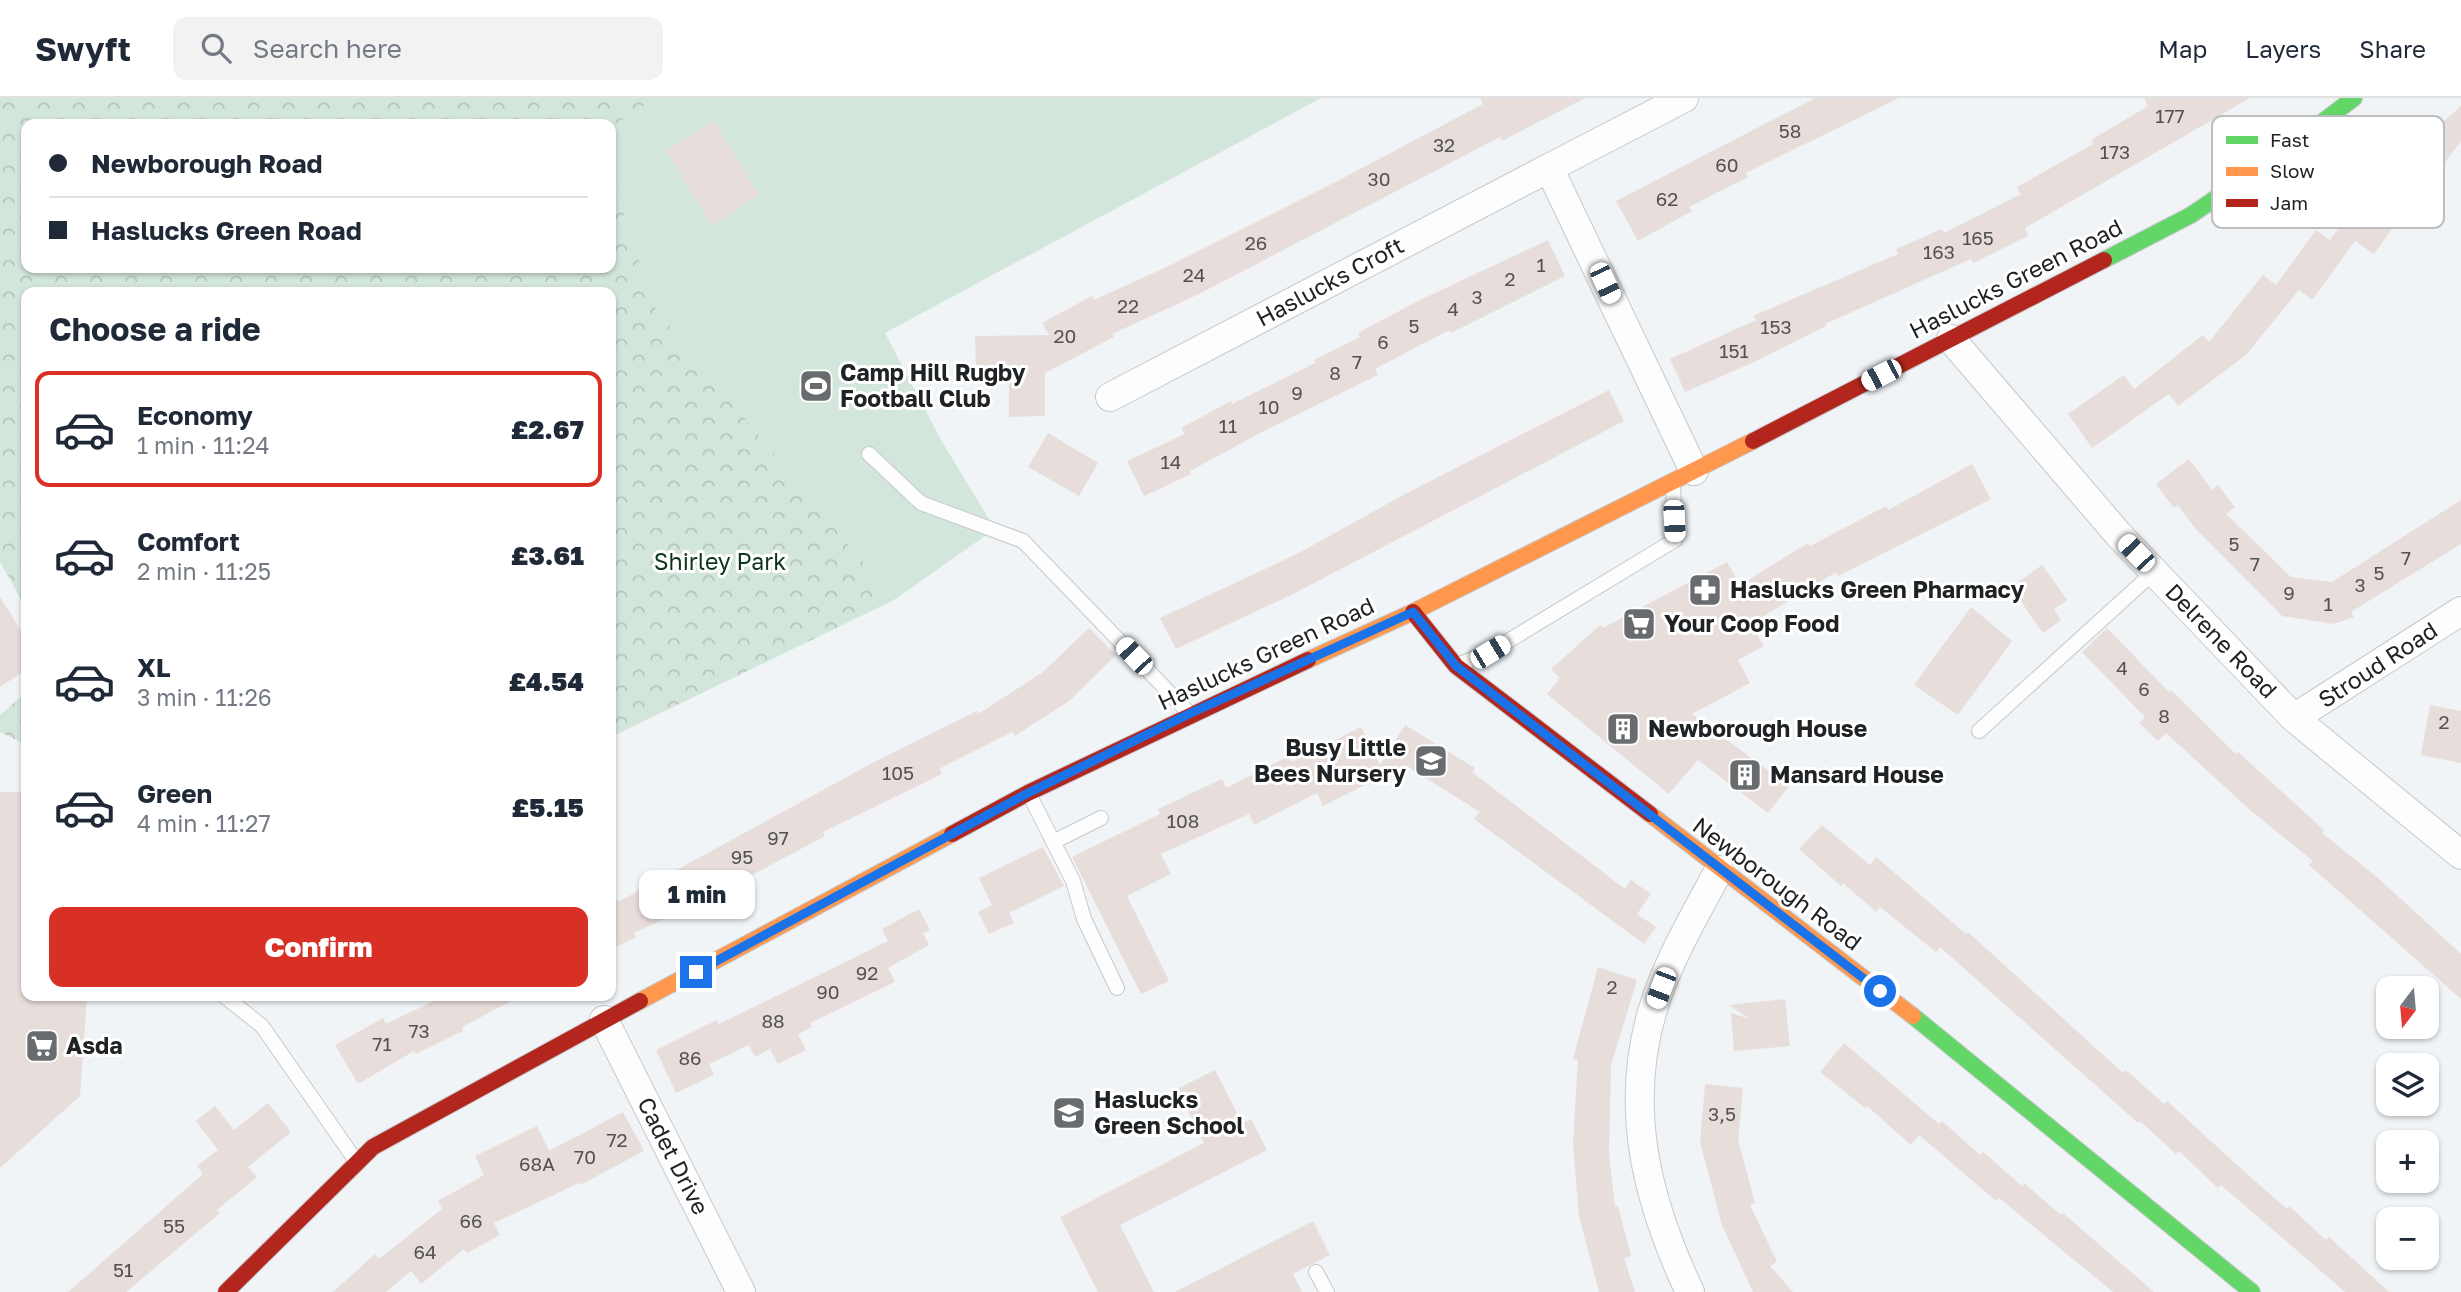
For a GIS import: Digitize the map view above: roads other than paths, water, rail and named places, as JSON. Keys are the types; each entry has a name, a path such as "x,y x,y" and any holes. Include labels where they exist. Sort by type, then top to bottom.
{"street":[{"name":"Haslucks Croft","path":"1110,397 1684,98"},
{"name":"Haslucks Green Road","path":"2330,116 2354,98"},
{"path":"1549,167 1683,477"},
{"name":"Haslucks Green Road","path":"226,1292 373,1147 399,1130 1028,793 1189,714 1413,612 1683,477 2191,215 2212,201"},
{"name":"Delrene Road","path":"1951,339 2118,534 2294,718 2461,855"},
{"name":"Stroud Road","path":"2294,718 2461,611"},
{"name":"Newborough Road","path":"1413,612 1456,666 1900,1006 2252,1292"},
{"path":"1690,1292 1666,1242 1649,1173 1638,1124 1639,1074 1653,1009 1662,984 1677,946 1719,870"},
{"name":"Cadet Drive","path":"604,1020 741,1292"}],"lane":[{"path":"869,454 921,503 1023,541 1189,714"},
{"path":"1456,666 1490,652 1675,540 1683,477"},
{"path":"1979,731 2154,572"},
{"path":"1028,793 1073,881 1084,919 1117,988"},
{"path":"1053,842 1101,818"},
{"path":"230,1001 262,1026 357,1162"},
{"path":"1316,1272 1327,1292"}],"place":[{"name":"Camp Hill Rugby Football Club","path":"816,386"},
{"name":"Haslucks Green Pharmacy","path":"1705,590"},
{"name":"Your Coop Food","path":"1639,624"},
{"name":"Newborough House","path":"1623,729"},
{"name":"Busy Little Bees Nursery","path":"1431,761"},
{"name":"Mansard House","path":"1745,775"},
{"name":"Asda","path":"42,1046"},
{"name":"Haslucks Green School","path":"1069,1113"}],"park label":[{"name":"Shirley Park","path":"720,562"}]}
